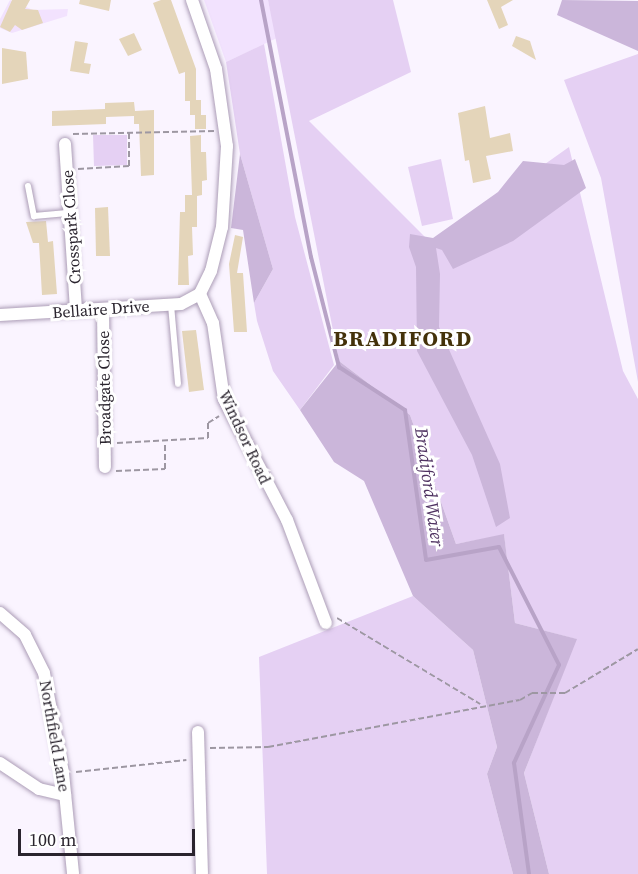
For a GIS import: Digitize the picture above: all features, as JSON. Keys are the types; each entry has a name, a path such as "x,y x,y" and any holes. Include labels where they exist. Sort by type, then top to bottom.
{"street":[{"path":"192,0 216,69 226,130 222,227 211,271 200,294"},
{"name":"Crosspark Close","path":"67,140 66,169 76,310"},
{"name":"Bellaire Drive","path":"0,315 171,305 185,303 200,294"},
{"name":"Windsor Road","path":"200,294 213,323 222,392 287,520 326,623"},
{"name":"Broadgate Close","path":"103,309 105,467"},
{"name":"Northfield Lane","path":"0,613 25,634 44,673 63,772 73,874"},
{"path":"198,732 202,874"},
{"path":"0,763 39,789 65,795"}],"lane":[{"path":"28,186 34,216 70,213"},
{"path":"171,305 178,384"}],"path":[{"path":"67,140 129,133 226,130"},
{"path":"66,169 129,166 129,133"},
{"path":"105,444 208,438 208,423 230,410"},
{"path":"105,467 106,471 165,469 165,442"},
{"path":"326,623 341,619 481,705"},
{"path":"63,772 183,762 213,747 268,747 481,705 520,700 535,693 565,693 638,649"}],"shaded area":[{"path":"10,0 33,10 68,9 67,16 12,33 0,28 0,19"},
{"path":"204,0 268,0 277,38 226,62"},
{"path":"268,0 393,0 411,72 309,121 432,244 569,147 623,371 638,399 638,874 549,874 524,773 576,639 515,623 504,535 456,544 410,415 339,361"},
{"path":"562,0 638,1 638,51 557,15"},
{"path":"264,44 295,217 334,365 300,410 273,371 257,321 254,303 273,269 240,154 226,62"},
{"path":"638,54 638,382 601,178 564,80"},
{"path":"93,135 127,135 127,165 94,166"},
{"path":"240,154 273,269 254,303 243,230 231,228"},
{"path":"441,159 453,219 422,226 408,167"},
{"path":"575,159 586,188 513,241 453,269 442,250 436,248 440,274 439,327 500,464 510,518 496,527 472,455 417,351 416,267 409,247 410,234 433,238 498,192 523,161 564,165"},
{"path":"339,361 410,415 456,544 504,534 515,623 577,639 524,773 549,874 513,874 487,774 497,747 473,650 413,596 364,481 334,462 300,410"},
{"path":"413,596 473,650 497,747 487,774 513,874 267,874 259,657"}],"building":[{"path":"12,0 30,0 25,9 38,10 43,23 22,30 15,25 10,32 0,27"},
{"path":"80,0 111,0 109,11 79,4"},
{"path":"171,0 196,69 196,100 201,100 201,115 190,115 190,101 185,101 185,72 179,74 153,3"},
{"path":"487,0 513,0 501,7 508,25 499,29"},
{"path":"134,33 142,50 128,56 119,39"},
{"path":"516,36 530,41 536,60 512,46"},
{"path":"75,41 88,43 84,63 91,64 89,74 70,71"},
{"path":"2,48 26,52 28,79 2,84"},
{"path":"134,102 135,111 154,110 154,175 141,176 139,124 134,124 134,116 106,117 106,124 52,126 52,111 105,109 105,103"},
{"path":"485,106 490,138 510,133 513,151 486,156 491,179 473,183 469,160 465,161 458,113"},
{"path":"195,115 206,115 206,129 195,129"},
{"path":"201,135 201,152 206,152 207,180 202,181 202,195 197,196 197,227 192,227 193,255 188,256 189,285 178,285 180,212 185,212 185,195 192,195 190,136"},
{"path":"108,207 110,256 96,256 95,208"},
{"path":"46,221 48,242 53,241 57,294 42,295 39,243 33,243 26,222"},
{"path":"235,235 243,237 237,273 243,273 247,332 234,332 229,264"},
{"path":"196,330 204,390 189,392 182,331"}],"waterway":[{"name":"Bradiford Water","path":"261,0 311,257 339,367 405,410 426,560 499,547 559,665 514,763 529,874"}],"district":[{"name":"BRADIFORD","path":"403,339"}]}
